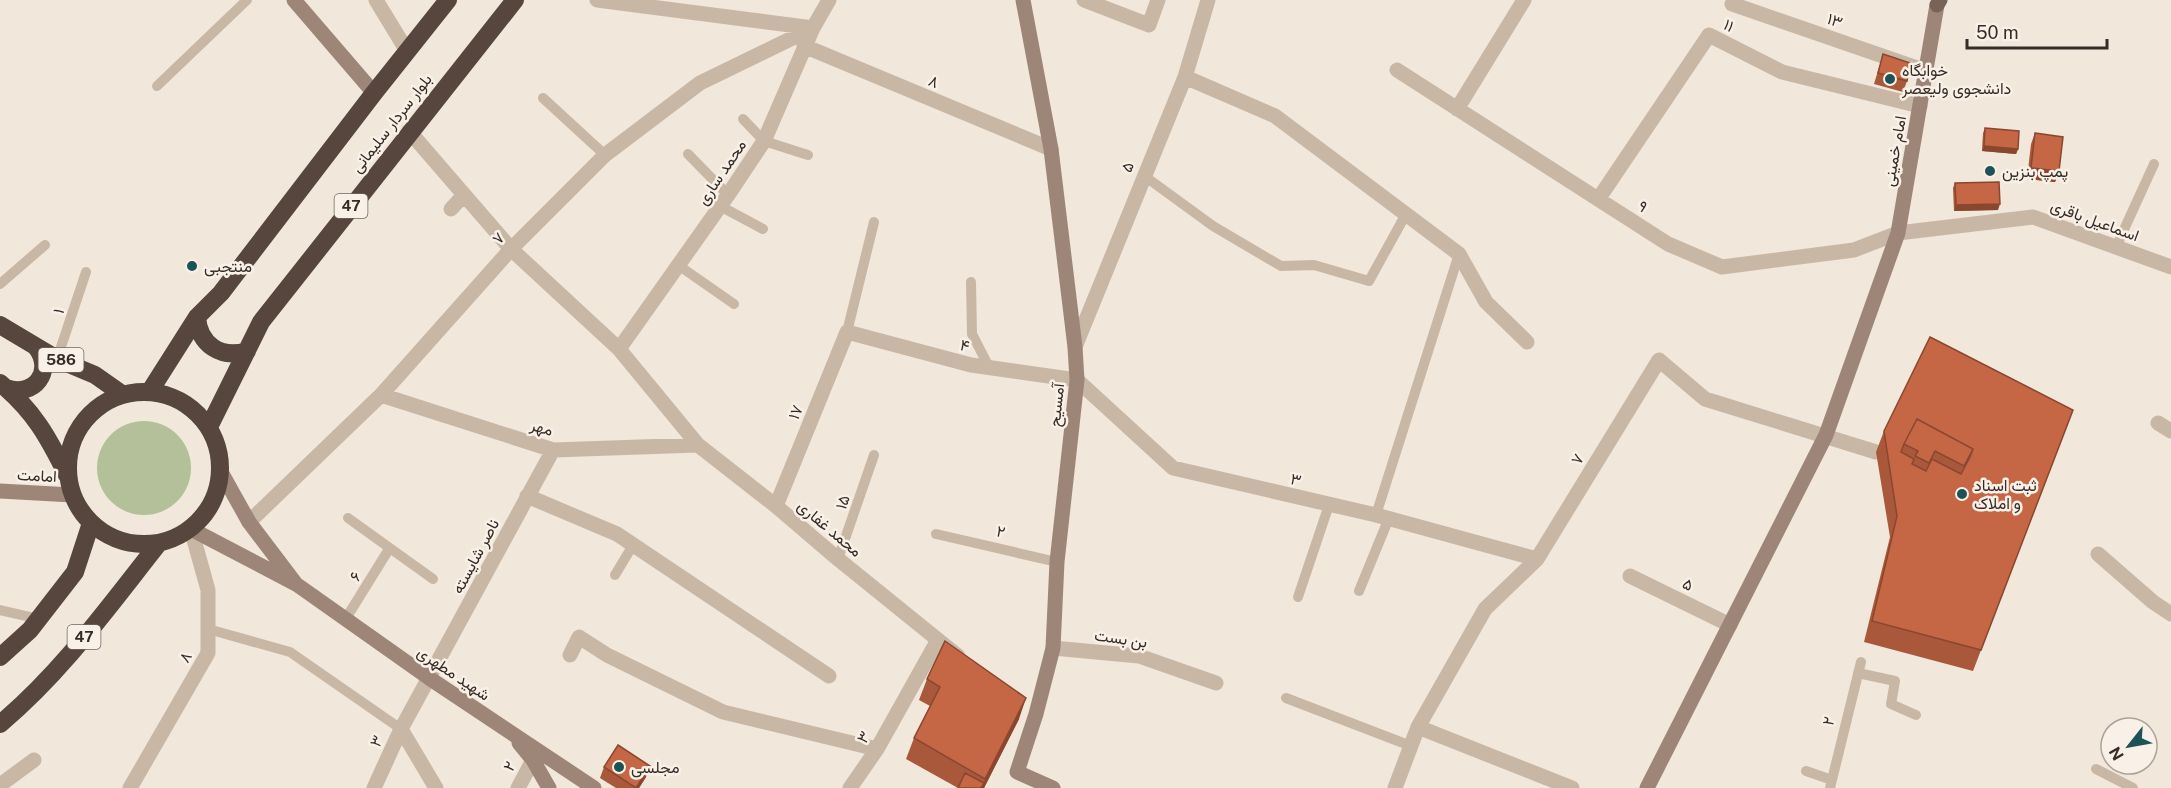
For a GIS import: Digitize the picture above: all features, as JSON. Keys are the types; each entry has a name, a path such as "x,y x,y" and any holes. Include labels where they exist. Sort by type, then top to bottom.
{"highway":[{"name":"بلوار سردار سلیمانی","path":"150,391 197,317 221,293 448,0"},
{"name":"بلوار سردار سلیمانی","path":"209,427 261,322 515,0"},
{"path":"197,317 201,335 213,348 230,354 247,351"},
{"name":"586","path":"0,325 57,359 95,375 122,394"},
{"path":"3,386 21,391 35,384 43,372 42,358 36,347"},
{"path":"3,386 21,401 47,436 70,486"},
{"name":"47","path":"150,391 173,396 194,409 209,427 219,449 221,472 216,496 204,516 192,529 176,538 159,543 141,544 123,541 106,534 80,510 70,486 69,455 75,434 88,416 105,402 122,394 150,391"},
{"path":"0,657 30,630 75,572 92,523"},
{"name":"47","path":"0,724 65,660 159,543"}],"main road":[{"path":"294,0 374,93"},
{"name":"آمسیح","path":"1021,1 1051,149 1077,380 1057,562 1053,648 1032,710 1017,772 1053,788"},
{"name":"امام خمینی","path":"1647,788 1826,435 1898,233 1938,2"},
{"path":"221,472 249,522 296,584"},
{"name":"امامت","path":"0,491 70,486"},
{"path":"192,529 296,584"},
{"name":"شهید مطهری","path":"296,584 429,678 594,788"},
{"path":"509,732 533,760 549,788"}],"street":[{"path":"376,0 407,51"},
{"path":"597,0 813,28"},
{"name":"محمد ساری","path":"619,349 764,141 804,46 829,0"},
{"path":"1084,0 1149,25 1158,0"},
{"name":"۵","path":"1075,347 1143,175 1185,77 1208,0"},
{"path":"1457,109 1524,0"},
{"name":"۱۳","path":"1732,4 1926,70"},
{"name":"۷","path":"249,522 381,395 511,249 605,155 700,83 813,28"},
{"name":"۱۱","path":"1599,198 1709,35 1782,72 1920,106"},
{"name":"۸","path":"804,46 1051,149"},
{"name":"۹","path":"1397,70 1668,244 1722,267 1854,250 1898,233"},
{"path":"1185,77 1275,116 1459,254 1486,302 1527,342"},
{"name":"محمد غفاری","path":"409,132 511,249 619,349 699,445 974,667"},
{"path":"451,209 464,195"},
{"name":"اسماعیل باقری","path":"1898,233 2033,217 2171,267"},
{"name":"۴","path":"847,332 971,365 1077,380"},
{"name":"۱۷","path":"776,506 847,332"},
{"name":"۷","path":"1395,788 1418,727 1485,609 1537,559 1659,360 1705,399 1826,435"},
{"name":"۳","path":"1077,380 1173,468 1383,516 1537,559"},
{"name":"مهر","path":"381,395 552,450 699,445"},
{"path":"1826,435 1876,452"},
{"name":"ناصر شایسته","path":"429,678 552,450"},
{"path":"527,496 617,534 829,676"},
{"name":"۸","path":"130,788 208,653 208,590 192,529"},
{"path":"2098,554 2153,602 2171,614"},
{"name":"۵","path":"1630,576 1730,625"},
{"path":"570,655 579,637 607,656 723,712 877,749"},
{"name":"۳","path":"850,788 877,749 938,640"},
{"name":"بن بست","path":"1053,648 1139,656 1216,683"},
{"name":"۳","path":"374,788 401,729 429,678"},
{"path":"1418,727 1572,788"},
{"path":"401,729 436,788"},
{"path":"0,785 34,760"},
{"name":"۲","path":"518,788 533,760"}],"lane":[{"path":"157,86 247,0"},
{"path":"543,98 605,155"},
{"path":"743,119 764,141 808,155"},
{"path":"688,154 724,201 763,229"},
{"path":"2116,247 2154,164"},
{"path":"1143,175 1213,226 1281,266 1314,265 1369,281 1406,214"},
{"path":"847,332 874,222"},
{"path":"0,284 45,245"},
{"path":"1359,591 1459,254"},
{"path":"678,265 734,304"},
{"name":"۱","path":"57,359 86,272"},
{"path":"971,282 972,334 989,367"},
{"name":"۱۵","path":"838,559 874,455"},
{"path":"1298,597 1329,505"},
{"path":"348,519 433,579"},
{"name":"۲","path":"936,534 1057,562"},
{"path":"615,575 633,544"},
{"name":"۶","path":"345,620 389,549"},
{"path":"0,610 39,619"},
{"path":"208,628 290,652 401,729"},
{"name":"۲","path":"1831,784 1860,668 1894,681 1891,704 1916,715"},
{"path":"1286,698 1411,746"},
{"path":"2096,769 2133,788"},
{"path":"1806,771 1831,784"}],"green space":[{"path":"144,421 162,424 177,435 188,450 191,468 188,486 177,501 162,512 144,515 126,512 111,501 100,486 97,468 100,450 111,435 126,424"}],"building":[{"path":"1883,54 1910,63 1907,81 1878,73"},
{"path":"1985,128 2019,131 2018,149 1984,146"},
{"path":"2035,133 2063,137 2059,171 2031,168"},
{"path":"1999,182 2000,204 1956,205 1955,183"},
{"name":"ثبت اسناد و املاک","path":"1930,337 2073,410 1981,650 1872,621 1897,516 1884,431","holes":["1917,419 1973,449 1961,474 1932,459 1926,471 1912,464 1914,459 1901,452"]},
{"path":"1917,419 1973,449 1964,466 1935,451 1929,463 1915,456 1918,451 1904,444"},
{"path":"945,641 1026,698 985,779 914,738 940,687 927,679"},
{"path":"618,745 650,766 636,788 604,767"},
{"path":"965,773 984,783 981,788 958,788"}],"place":[{"name":"خوابگاه دانشجوی ولیعصر","path":"1890,79"},
{"name":"پمپ بنزین","path":"1990,171"},
{"name":"منتجبی","path":"192,266"},
{"name":"ثبت اسناد و املاک","path":"1962,494"},
{"name":"مجلسی","path":"619,767"}]}
